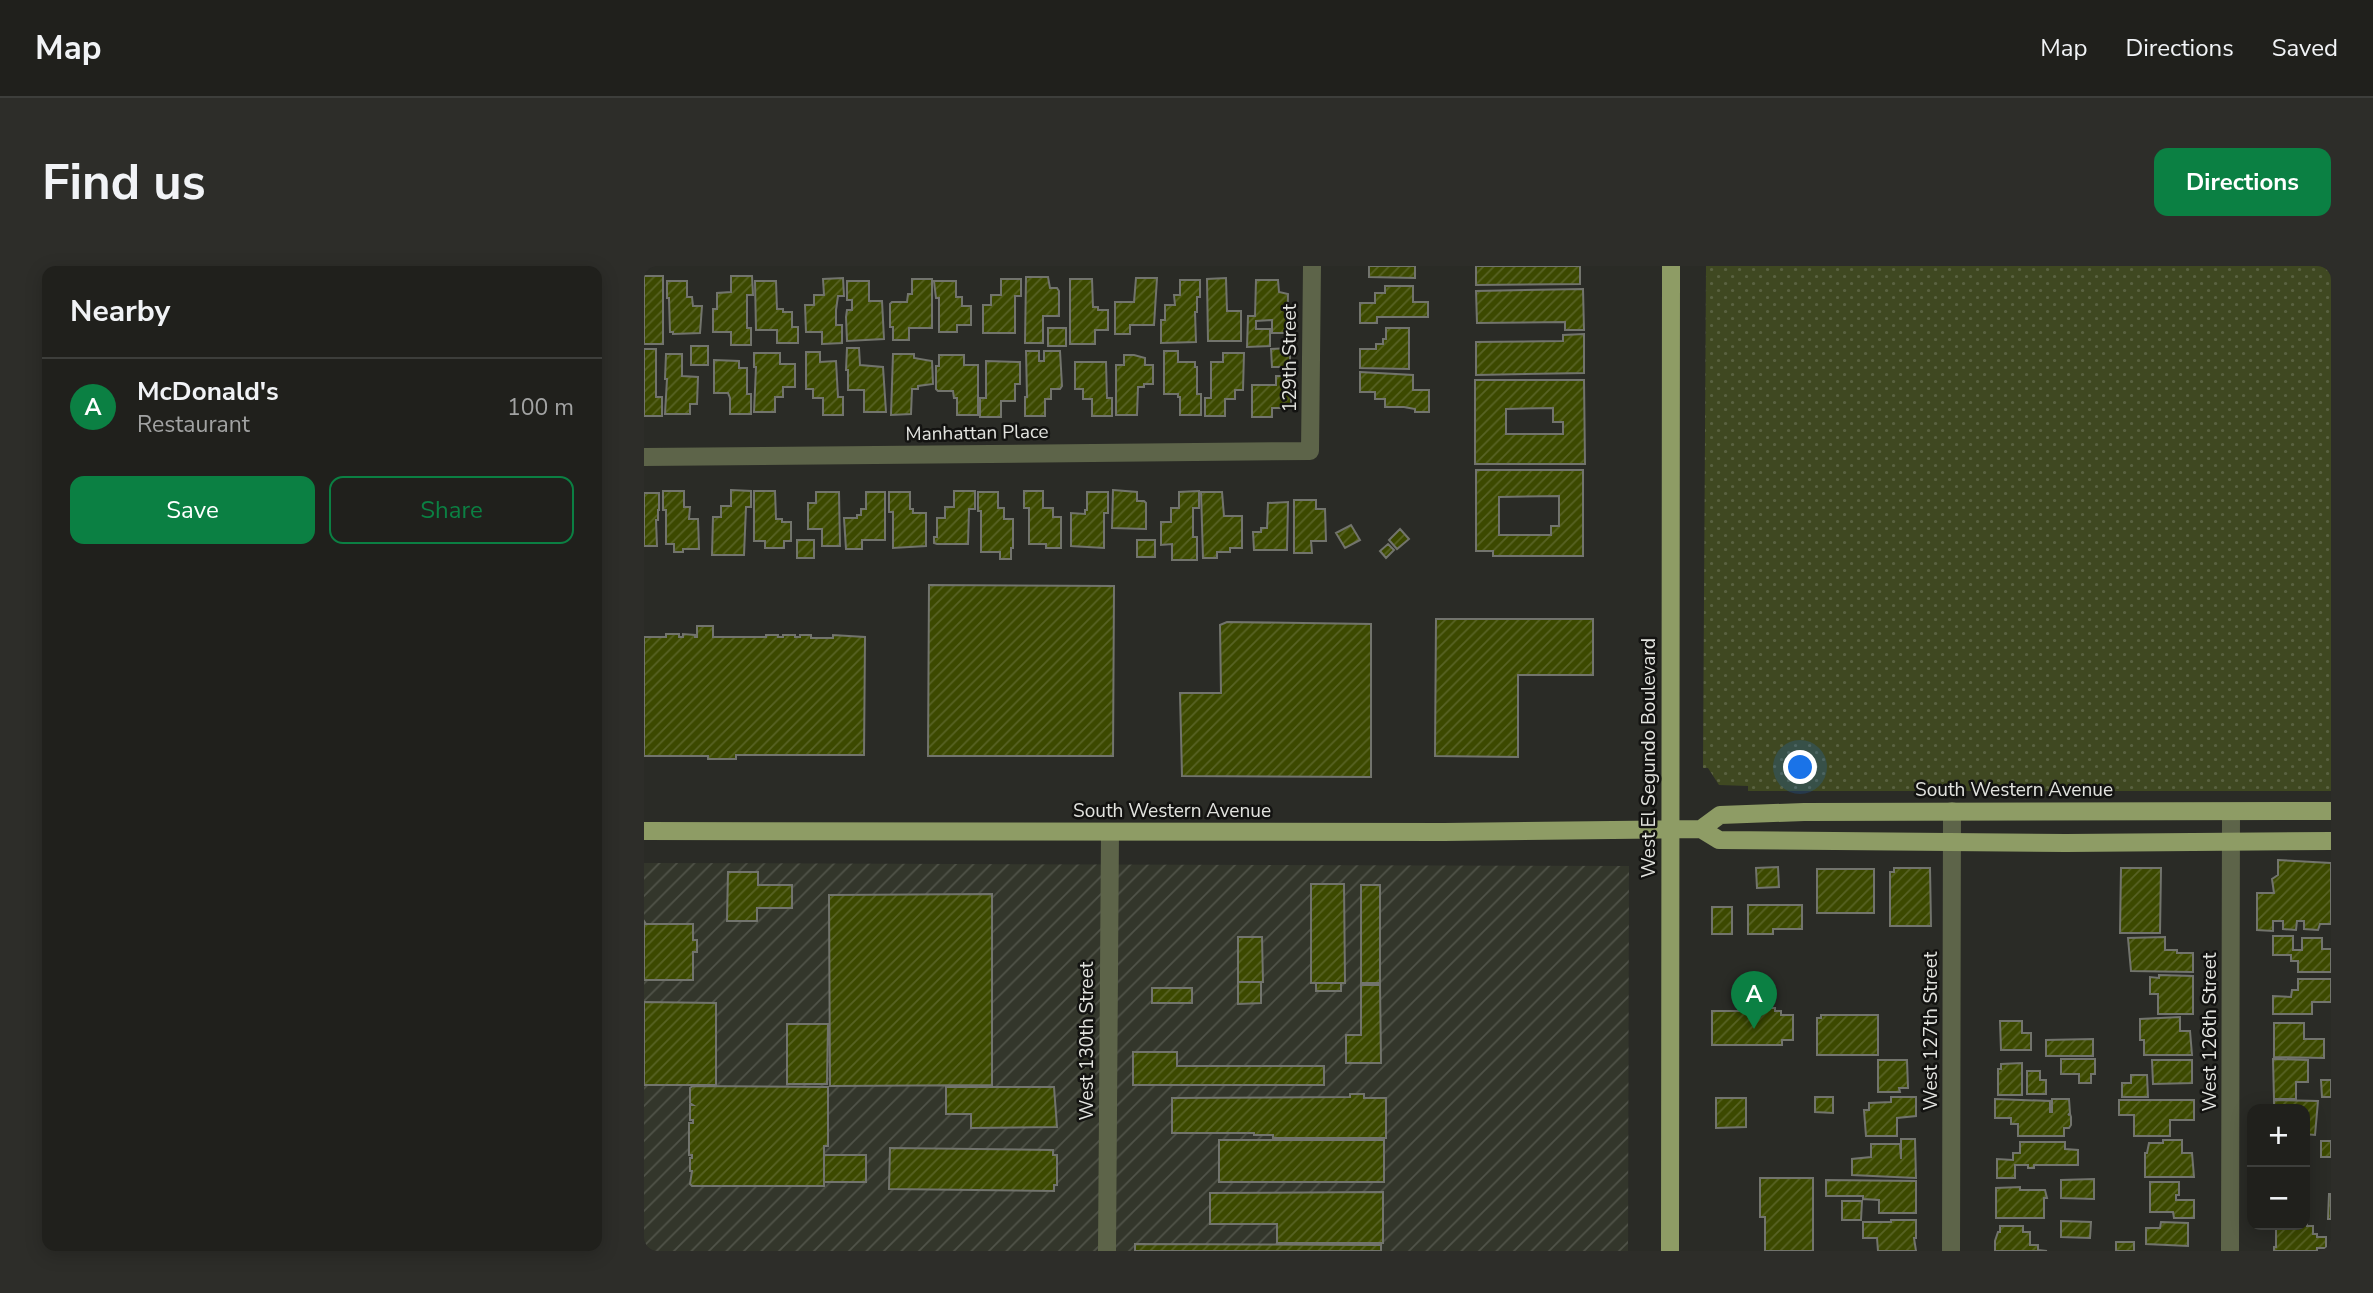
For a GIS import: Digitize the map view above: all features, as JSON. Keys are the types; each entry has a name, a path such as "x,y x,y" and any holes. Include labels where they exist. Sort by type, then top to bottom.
{"main road":[{"name":"West El Segundo Boulevard","path":"1670,1251 1671,266"},
{"name":"South Western Avenue","path":"1701,829 1720,815 1804,812 2331,811"},
{"name":"South Western Avenue","path":"644,831 1444,832 1701,829 1719,840 2231,843 2331,841"}],"street":[{"name":"129th Street","path":"1310,451 1312,266"},
{"name":"Manhattan Place","path":"644,457 1310,451"},
{"name":"West 127th Street","path":"1951,1251 1952,811"},
{"name":"West 126th Street","path":"2230,1251 2231,812"},
{"name":"West 130th Street","path":"1107,1251 1110,832"}],"shaded area":[{"path":"644,863 1629,866 1628,1251 644,1251"}],"green space":[{"path":"1706,266 2331,266 2331,791 1748,791 1748,786 1719,785 1708,768 1703,768"}],"building":[{"path":"1369,266 1415,266 1415,278 1369,277"},
{"path":"1476,266 1580,266 1580,284 1476,285"},
{"path":"644,276 663,276 663,344 644,344"},
{"path":"731,276 752,276 753,295 747,295 747,328 751,328 751,345 731,345 731,332 713,332 713,309 717,309 717,293 731,292"},
{"path":"1026,277 1048,277 1050,288 1057,288 1059,291 1059,316 1043,316 1043,343 1025,343"},
{"path":"843,278 844,296 838,296 836,310 836,325 842,325 842,343 822,344 822,332 806,332 805,305 814,305 814,295 824,295 823,279"},
{"path":"1136,278 1157,278 1154,325 1130,325 1130,334 1115,334 1115,302 1134,302"},
{"path":"1226,278 1227,311 1241,311 1241,341 1208,341 1207,279"},
{"path":"912,279 932,279 932,328 909,328 909,340 893,340 890,304 907,302 908,294 912,294"},
{"path":"1001,279 1021,279 1021,296 1015,296 1015,333 983,333 983,305 991,305 991,295 1001,295"},
{"path":"1070,279 1092,279 1093,307 1108,310 1108,330 1095,330 1095,344 1070,344"},
{"path":"1180,280 1200,280 1200,297 1197,297 1195,312 1196,342 1161,343 1161,320 1165,320 1165,305 1175,305 1174,295 1180,295"},
{"path":"1256,280 1278,280 1279,292 1288,294 1287,333 1272,333 1272,320 1256,321 1256,329 1270,329 1270,346 1247,347 1248,316 1255,316"},
{"path":"667,281 687,281 687,297 692,297 693,306 702,306 700,333 670,332"},
{"path":"755,281 776,281 777,309 792,312 792,327 798,327 798,343 777,343 777,330 756,330"},
{"path":"847,281 869,281 869,301 882,301 884,339 847,341 846,317 847,310 852,310 852,300 847,300"},
{"path":"934,281 956,281 956,297 962,297 962,306 971,306 971,325 957,325 957,332 939,332 939,298 936,298"},
{"path":"1385,286 1413,286 1413,302 1428,302 1428,317 1377,317 1377,323 1360,323 1360,303 1375,303 1375,293 1385,293"},
{"path":"1583,289 1584,330 1565,330 1565,322 1477,323 1476,291"},
{"path":"1048,328 1066,328 1066,346 1048,346"},
{"path":"1386,328 1409,328 1409,369 1360,368 1360,349 1376,349 1376,344 1383,344"},
{"path":"1584,334 1584,373 1476,375 1476,342 1563,341 1563,335"},
{"path":"691,346 708,346 708,365 691,365"},
{"path":"847,348 859,348 860,365 883,367 886,412 864,412 864,390 848,390"},
{"path":"1290,348 1290,367 1272,367 1271,349"},
{"path":"644,349 656,349 656,397 662,397 662,416 644,416"},
{"path":"1026,351 1039,351 1039,361 1044,361 1044,351 1060,351 1062,386 1060,389 1051,389 1051,399 1045,399 1045,416 1025,416"},
{"path":"1164,351 1178,351 1178,362 1195,362 1197,394 1201,394 1201,415 1180,415 1178,394 1164,394"},
{"path":"806,352 820,352 820,362 836,361 838,397 843,397 843,415 823,415 823,398 813,398 813,389 806,389"},
{"path":"754,353 780,353 780,364 795,364 795,387 783,387 783,397 775,397 775,412 754,412"},
{"path":"1223,353 1244,353 1243,390 1235,390 1235,399 1225,399 1225,416 1205,416 1205,398 1211,398 1211,362 1223,362"},
{"path":"666,354 682,354 682,376 698,377 697,404 690,404 690,414 665,414"},
{"path":"893,354 914,354 914,358 932,361 933,384 912,389 911,414 891,415"},
{"path":"939,355 964,355 964,365 978,365 978,415 957,415 957,398 954,398 953,391 936,389"},
{"path":"1124,355 1145,358 1145,365 1153,365 1153,384 1138,387 1137,415 1116,415 1116,365 1124,365"},
{"path":"714,360 739,361 739,368 747,368 747,394 751,394 751,414 730,414 728,393 714,393"},
{"path":"986,361 1020,362 1020,384 1015,384 1015,401 1001,401 1001,417 980,417 980,398 986,398"},
{"path":"1075,362 1106,362 1107,398 1112,398 1112,416 1092,416 1092,399 1083,399 1083,389 1075,389"},
{"path":"1360,372 1413,375 1413,390 1429,390 1429,412 1415,412 1415,409 1404,407 1385,407 1385,399 1375,399 1375,392 1360,392"},
{"path":"1276,376 1291,376 1291,408 1272,408 1272,417 1252,417 1252,385 1276,385"},
{"path":"1475,380 1584,380 1585,464 1475,464","holes":["1553,408 1553,422 1563,422 1563,434 1506,434 1506,409"]},
{"path":"1476,470 1583,470 1583,556 1493,556 1493,551 1476,551","holes":["1559,496 1559,526 1551,526 1551,535 1499,535 1499,497"]},
{"path":"731,490 751,491 751,507 746,507 744,555 712,555 713,517 721,517 721,506 731,506"},
{"path":"1113,490 1137,492 1137,501 1146,503 1146,529 1112,528"},
{"path":"663,491 684,491 684,507 690,507 689,519 698,519 699,549 674,552 674,544 666,544"},
{"path":"754,491 775,491 776,519 791,522 791,541 784,541 784,548 765,548 765,541 754,541"},
{"path":"954,491 975,491 975,509 969,509 968,544 934,543 934,537 937,537 937,518 945,518 945,507 954,507"},
{"path":"1024,491 1043,491 1043,508 1053,508 1053,517 1061,517 1061,548 1046,548 1046,544 1029,544 1029,508 1024,508"},
{"path":"1199,491 1199,508 1193,508 1193,537 1197,537 1197,560 1172,560 1172,544 1161,545 1161,522 1171,522 1171,508 1179,508 1179,492"},
{"path":"816,492 839,492 840,546 822,546 822,529 808,529 808,503 816,503"},
{"path":"866,492 885,492 885,540 862,540 862,549 846,549 844,518 857,518 857,515 861,515 861,509 866,509"},
{"path":"889,492 910,492 910,509 913,509 913,513 926,513 926,546 893,548 893,512 889,512"},
{"path":"978,492 998,492 998,508 1004,508 1004,519 1013,519 1011,559 1000,559 1000,552 981,552"},
{"path":"1087,492 1108,492 1108,513 1104,513 1104,548 1071,546 1071,513 1085,514"},
{"path":"1201,492 1222,492 1224,516 1242,516 1242,548 1217,552 1217,558 1203,558"},
{"path":"644,493 659,493 657,546 644,546"},
{"path":"1294,500 1316,500 1316,509 1325,509 1326,541 1311,541 1312,553 1294,553"},
{"path":"1288,502 1287,550 1254,550 1253,532 1261,532 1261,528 1267,528 1268,503"},
{"path":"1351,525 1360,540 1345,548 1336,533"},
{"path":"1400,529 1409,539 1397,549 1389,540"},
{"path":"797,540 814,540 814,558 797,558"},
{"path":"1137,540 1155,540 1155,557 1137,557"},
{"path":"1388,544 1394,550 1386,558 1380,551"},
{"path":"929,585 1114,586 1113,756 928,756"},
{"path":"1436,619 1593,619 1593,675 1518,675 1518,757 1435,756"},
{"path":"1227,622 1371,624 1371,777 1182,776 1180,693 1221,693 1220,625"},
{"path":"697,626 713,626 713,637 865,637 864,755 736,755 736,759 644,756 644,637 679,634 679,637 683,637 683,634 697,637"},
{"path":"2278,860 2331,863 2331,924 2320,924 2318,930 2304,929 2304,921 2297,921 2296,930 2283,929 2283,921 2273,921 2273,931 2257,930 2257,893 2274,893 2272,879 2278,875"},
{"path":"1778,867 1779,887 1757,888 1756,868"},
{"path":"1894,868 1930,868 1931,926 1890,926 1890,872 1894,872"},
{"path":"2121,868 2161,868 2160,933 2120,933"},
{"path":"1817,869 1874,869 1874,913 1817,913"},
{"path":"728,872 758,872 758,885 792,885 792,908 757,908 757,921 727,921"},
{"path":"1311,884 1344,884 1345,983 1311,983"},
{"path":"1361,885 1380,885 1380,983 1361,983"},
{"path":"992,894 992,1085 830,1086 829,895"},
{"path":"1748,905 1802,905 1802,929 1773,929 1773,934 1748,934"},
{"path":"1712,907 1732,907 1732,934 1712,934"},
{"path":"644,921 646,924 693,924 693,940 697,940 697,952 693,952 693,980 644,980"},
{"path":"2273,936 2293,936 2293,950 2302,950 2302,938 2322,938 2322,949 2331,949 2331,972 2298,972 2298,961 2291,961 2291,955 2273,955"},
{"path":"1238,937 1262,937 1263,982 1238,982"},
{"path":"2165,937 2165,950 2193,953 2193,972 2131,971 2128,938"},
{"path":"2159,975 2193,976 2193,1014 2158,1014 2158,994 2150,994 2150,977 2159,978"},
{"path":"2298,979 2331,979 2331,1002 2312,1002 2312,1014 2273,1014 2273,996 2291,997 2292,990 2298,990"},
{"path":"1238,982 1261,982 1261,1003 1238,1004"},
{"path":"1316,983 1341,983 1341,991 1316,991"},
{"path":"1361,985 1380,985 1381,1063 1346,1063 1346,1035 1361,1035"},
{"path":"1152,988 1192,988 1192,1003 1152,1003"},
{"path":"644,1002 716,1003 716,1085 644,1085"},
{"path":"1743,1008 1775,1008 1775,1011 1781,1011 1781,1015 1793,1015 1793,1040 1782,1040 1782,1045 1712,1045 1712,1011 1743,1011"},
{"path":"1821,1015 1878,1015 1878,1055 1817,1055 1817,1018 1821,1018"},
{"path":"2180,1017 2180,1031 2190,1031 2192,1055 2144,1055 2144,1040 2140,1040 2140,1019"},
{"path":"2000,1021 2022,1021 2022,1033 2031,1033 2031,1050 2001,1050"},
{"path":"2274,1023 2304,1023 2304,1039 2324,1039 2324,1058 2274,1057"},
{"path":"787,1024 828,1024 827,1084 787,1084"},
{"path":"2093,1039 2093,1056 2046,1056 2046,1040"},
{"path":"1133,1052 1177,1052 1177,1066 1324,1066 1324,1085 1133,1085"},
{"path":"2061,1059 2095,1059 2095,1074 2091,1074 2091,1083 2079,1083 2079,1074 2061,1074"},
{"path":"2273,1059 2308,1060 2308,1082 2296,1082 2296,1099 2274,1099"},
{"path":"1878,1060 1907,1060 1908,1088 1899,1088 1900,1092 1878,1092"},
{"path":"2152,1060 2192,1060 2192,1083 2153,1084"},
{"path":"2022,1063 2022,1095 1998,1095 1998,1069 2001,1069 2001,1064"},
{"path":"2027,1071 2040,1071 2040,1080 2046,1080 2046,1094 2027,1094"},
{"path":"2131,1075 2147,1075 2148,1097 2122,1097 2122,1083 2131,1083"},
{"path":"2321,1080 2331,1080 2331,1097 2322,1097"},
{"path":"828,1087 828,1146 824,1146 824,1186 692,1186 689,1123 693,1123 693,1120 690,1120 690,1105 693,1105 690,1103 690,1088"},
{"path":"946,1087 1054,1087 1057,1127 971,1128 971,1114 946,1114"},
{"path":"1350,1094 1364,1094 1364,1098 1386,1098 1386,1138 1273,1138 1273,1135 1254,1133 1172,1133 1172,1098 1350,1097"},
{"path":"1815,1097 1833,1097 1833,1113 1815,1112"},
{"path":"1891,1097 1916,1097 1916,1116 1897,1118 1897,1136 1866,1136 1864,1110 1869,1110 1869,1103 1891,1102"},
{"path":"1716,1098 1746,1098 1746,1127 1716,1128"},
{"path":"1995,1099 2050,1101 2052,1112 2052,1099 2069,1099 2068,1115 2071,1117 2071,1125 2064,1128 2064,1136 2018,1136 2018,1124 2011,1124 2011,1118 1995,1118"},
{"path":"2119,1100 2194,1100 2194,1120 2170,1120 2170,1136 2134,1136 2134,1115 2119,1115"},
{"path":"2274,1100 2318,1101 2315,1135 2310,1134 2310,1104 2274,1104"},
{"path":"1901,1139 1915,1139 1916,1178 1852,1175 1852,1159 1871,1157 1871,1144 1900,1144 1901,1159"},
{"path":"1219,1140 1384,1140 1384,1182 1219,1182"},
{"path":"2163,1140 2182,1140 2182,1153 2192,1153 2194,1177 2145,1177 2145,1153 2149,1143 2163,1143"},
{"path":"2321,1141 2331,1141 2331,1157 2321,1157"},
{"path":"2020,1142 2065,1142 2065,1149 2078,1150 2078,1165 2034,1165 2034,1168 2028,1168 2028,1165 2015,1165 2015,1178 1997,1178 1997,1159 2013,1160 2013,1153 2020,1153"},
{"path":"890,1148 1053,1150 1053,1155 1057,1155 1057,1185 1054,1185 1054,1191 889,1189"},
{"path":"824,1155 866,1155 866,1182 824,1182"},
{"path":"1760,1178 1813,1178 1813,1251 1765,1251 1765,1217 1760,1217"},
{"path":"2094,1179 2094,1199 2061,1198 2061,1180"},
{"path":"1826,1180 1916,1181 1916,1213 1879,1213 1879,1200 1863,1199 1863,1196 1826,1196"},
{"path":"2150,1182 2179,1182 2179,1195 2176,1195 2176,1200 2194,1200 2194,1218 2174,1218 2173,1212 2150,1212"},
{"path":"2020,1187 2020,1190 2045,1190 2047,1198 2044,1198 2044,1218 1996,1218 1996,1188"},
{"path":"1383,1192 1383,1243 1277,1243 1277,1224 1210,1224 1210,1193"},
{"path":"2331,1194 2331,1219 2328,1219"},
{"path":"1842,1201 1862,1201 1861,1220 1842,1220"},
{"path":"1916,1220 1916,1251 1878,1251 1877,1238 1863,1238 1863,1222"},
{"path":"2061,1221 2091,1222 2090,1238 2061,1237"},
{"path":"2161,1222 2188,1223 2188,1246 2146,1244 2146,1228 2160,1228"},
{"path":"2000,1226 2023,1226 2023,1232 2030,1232 2030,1245 2038,1245 2038,1250 2047,1251 1995,1251"},
{"path":"2310,1226 2313,1226 2313,1234 2326,1237 2326,1248 2317,1248 2317,1251 2274,1251 2276,1230 2310,1230"},
{"path":"2116,1242 2134,1242 2134,1251 2116,1251"},
{"path":"1135,1244 1381,1245 1381,1251 1135,1251"}],"place":[{"name":"McDonald's","path":"1754,1029"}]}
